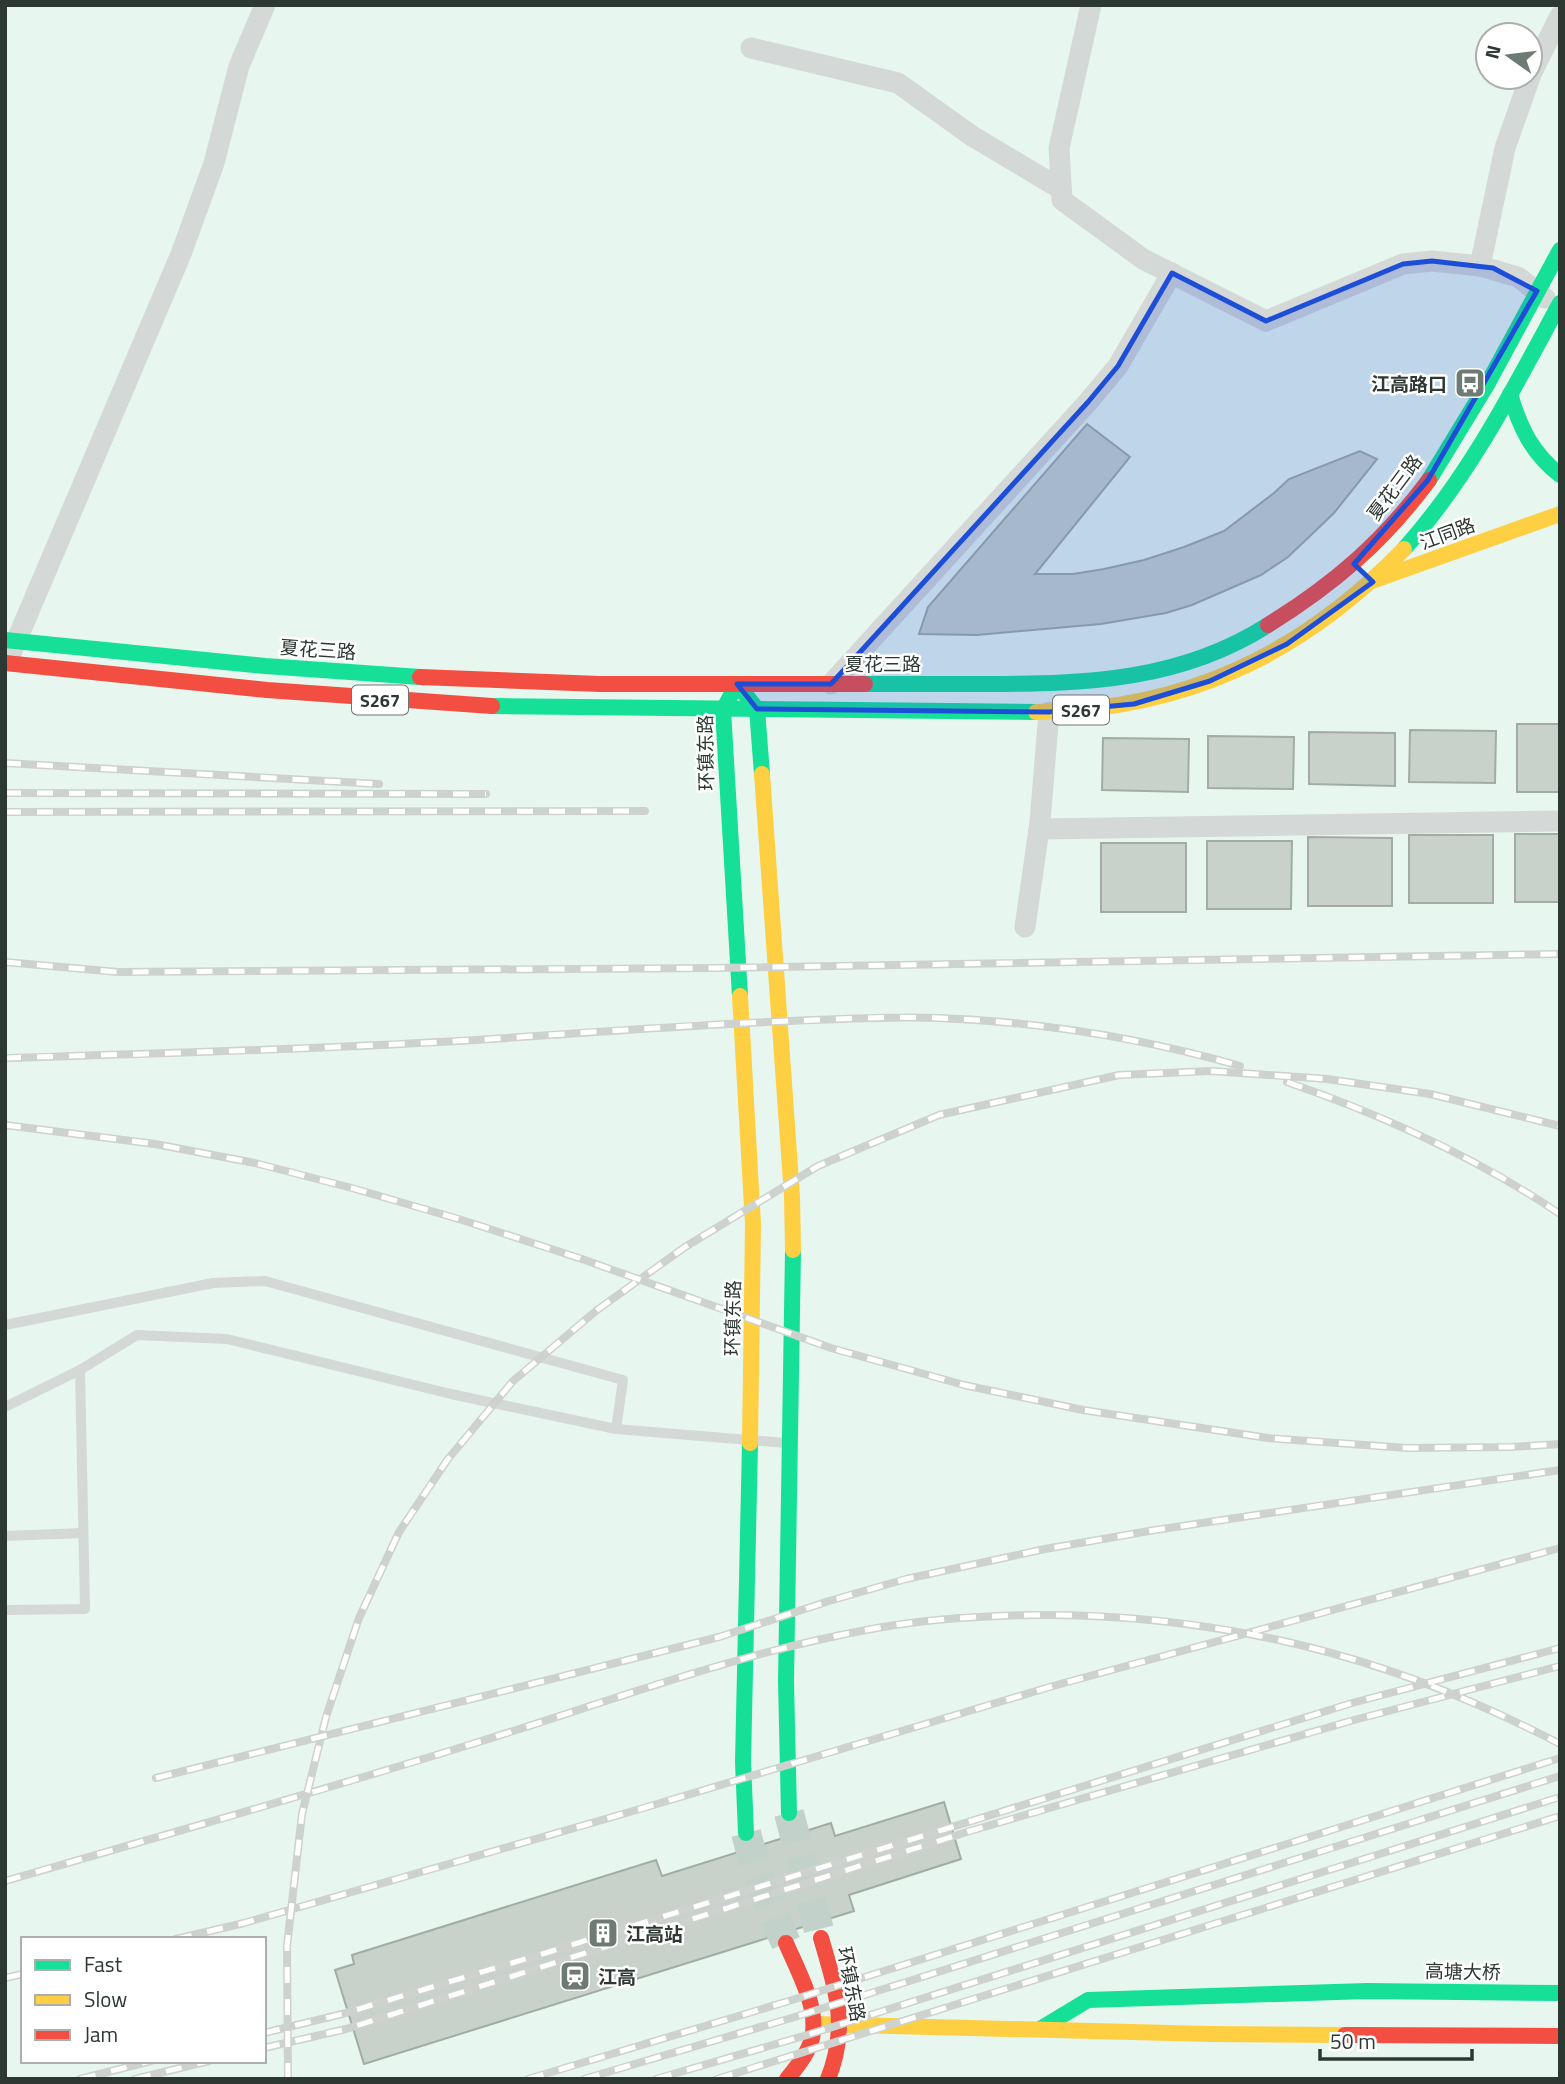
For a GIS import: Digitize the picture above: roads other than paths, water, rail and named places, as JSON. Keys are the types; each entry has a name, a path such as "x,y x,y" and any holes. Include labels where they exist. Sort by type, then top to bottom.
{"street":[{"path":"6,664 10,640 181,254 214,163 239,66 265,5"},
{"path":"1091,5 1059,148 1062,200 1143,259 1266,321 1403,264 1432,261 1480,266 1518,276 1559,308"},
{"path":"1544,48 1560,16"},
{"path":"751,48 898,83 972,136 1061,189"},
{"path":"1480,266 1504,148 1525,91"},
{"name":"夏花三路","path":"10,640 265,666 410,677 600,684 1057,684 1143,676 1220,652 1269,626 1354,564 1383,537 1429,480 1463,425 1560,250"},
{"path":"831,684 1118,366 1171,274"},
{"name":"S267","path":"6,664 260,690 428,704 528,708 1049,712 1134,704 1210,681 1246,666 1287,644 1373,582 1426,525 1471,459 1559,308"},
{"path":"1510,394 1518,424 1529,445 1543,464 1560,475"},
{"name":"江同路","path":"1373,582 1560,514"},
{"path":"1354,564 1373,582"},
{"path":"737,684 757,709 792,1196 786,1681 786,1777 789,1813"},
{"name":"环镇东路","path":"737,684 723,710 752,1198 754,1278 743,1762 746,1833"},
{"path":"1025,927 1039,828 1049,712"},
{"path":"1039,828 1560,821"},
{"name":"环镇东路","path":"821,1938 841,2024 839,2049 828,2079"},
{"path":"786,1943 807,1995 814,2024 812,2039 800,2063 787,2079"},
{"name":"高塘大桥","path":"1040,2029 1088,2000 1367,1991 1560,1993"},
{"path":"814,2024 1209,2034 1560,2036"}],"lane":[{"path":"5,1325 213,1283 265,1281 623,1380 616,1429"},
{"path":"5,1407 80,1370 137,1335 227,1339 451,1394 616,1429 789,1444"},
{"path":"5,1610 85,1609 80,1370"},
{"path":"5,1536 83,1533"}],"tunnel":[{"path":"789,1813 821,1938"},
{"path":"746,1833 754,1862 786,1943"}],"railway":[{"path":"5,763 379,784"},
{"path":"5,793 486,794"},
{"path":"5,812 645,811"},
{"path":"5,962 118,972 714,968 1560,954"},
{"path":"5,1058 370,1045 902,1017 1015,1023 1091,1033 1166,1047 1240,1066"},
{"path":"288,2079 287,1946 302,1814 326,1717 359,1618 399,1532 448,1459 513,1381 597,1310 685,1247 818,1166 939,1115 1119,1075 1211,1071 1327,1079 1430,1094 1560,1126"},
{"path":"1287,1082 1428,1139 1495,1174 1560,1214"},
{"path":"5,1125 155,1144 255,1163 352,1188 582,1259 831,1348 964,1385 1083,1410 1268,1438 1407,1448 1560,1444"},
{"path":"156,1778 719,1637 906,1579 1045,1549 1155,1530 1560,1470"},
{"path":"184,1937 244,1923 640,1809 1053,1686 1560,1548"},
{"path":"5,1881 414,1762 723,1664 825,1638 954,1618 1100,1616 1237,1632 1369,1664 1433,1686 1560,1744"},
{"path":"266,2033 342,2014 552,1951 1352,1703 1560,1648"},
{"path":"266,2048 346,2029 970,1831 1354,1720 1560,1666"},
{"path":"528,2079 792,2000 1560,1758"},
{"path":"584,2079 798,2016 1560,1776"},
{"path":"656,2079 807,2035 1560,1797"},
{"path":"717,2079 1560,1816"},
{"path":"5,1978 21,1974"},
{"path":"80,2079 143,2063"},
{"path":"135,2079 201,2063"}],"place":[{"name":"江高路口","path":"1470,383"},
{"name":"江高站","path":"603,1933"},
{"name":"江高","path":"575,1976"}]}
